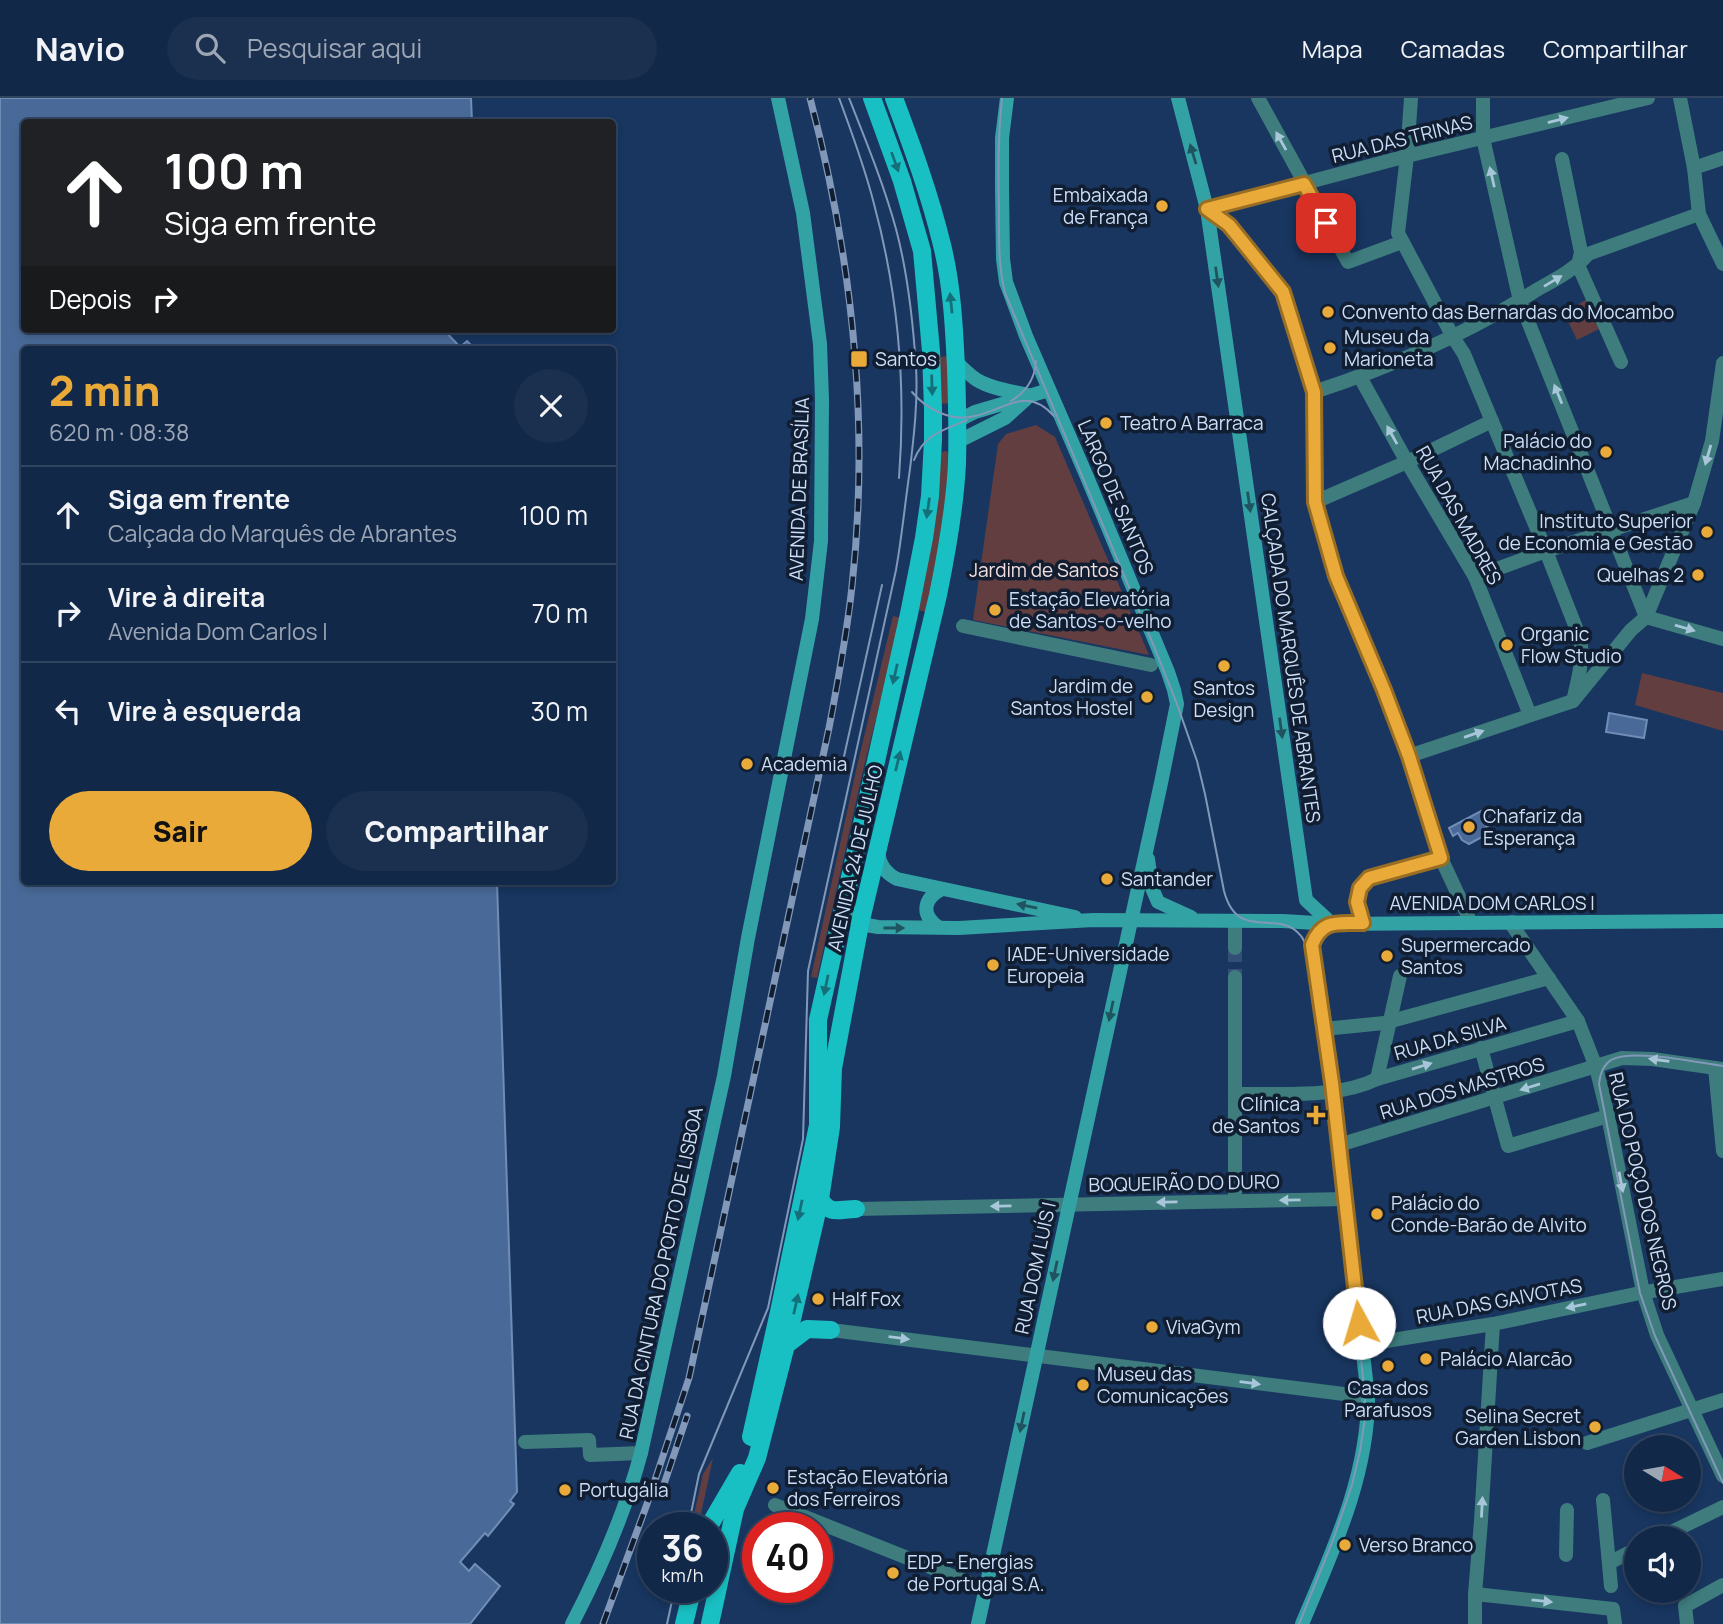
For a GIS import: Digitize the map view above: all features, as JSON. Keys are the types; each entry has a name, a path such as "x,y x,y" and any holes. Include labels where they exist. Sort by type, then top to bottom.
{"main road":[{"name":"AVENIDA 24 DE JULHO","path":"717,1512 744,1465 779,1312 818,1125 818,1020 909,614 930,496 933,440 931,351 922,251 902,181 872,98"},
{"name":"AVENIDA 24 DE JULHO","path":"710,1624 735,1509 757,1458 820,1199 831,1127 834,1068 860,924 947,551 956,477 955,360 951,297 943,246 922,172 894,98"},
{"path":"933,440 957,421"},
{"path":"933,440 957,442"},
{"path":"820,1199 825,1208 832,1211 856,1209"},
{"path":"786,1345 807,1329 831,1330"},
{"path":"684,1624 689,1603"}],"street":[{"name":"AVENIDA DE BRASÍLIA","path":"751,920 813,619 821,541 820,344 803,213 778,98"},
{"name":"LARGO DE SANTOS","path":"1006,98 1002,188 1005,274 1012,299 1049,390 1168,672 1176,697 1175,710"},
{"name":"CALÇADA DO MARQUÊS DE ABRANTES","path":"1178,98 1207,209 1306,900 1332,923"},
{"path":"1258,98 1348,262 1402,242"},
{"path":"1411,98 1398,233 1464,354 1580,638 1582,662 1573,701"},
{"path":"1483,98 1483,138 1520,301 1646,617"},
{"name":"RUA DAS TRINAS","path":"1207,209 1407,156 1648,98"},
{"path":"1680,98 1694,168 1699,214 1723,264"},
{"path":"1694,168 1723,158"},
{"path":"1562,159 1580,258 1621,362"},
{"path":"1207,209 1229,225 1283,292 1314,392 1315,502 1336,576 1384,690 1409,756 1441,858 1469,923"},
{"path":"1314,392 1360,377 1453,337 1520,301 1588,254 1699,214"},
{"path":"955,360 981,382 1029,396"},
{"path":"1409,756 1573,701 1631,630 1646,617 1694,503 1718,429 1723,363"},
{"name":"RUA DAS MADRES","path":"1360,377 1475,577 1530,715"},
{"path":"957,421 975,412 1049,390"},
{"path":"957,442 1005,418 1029,396"},
{"path":"1315,502 1492,421"},
{"path":"1475,577 1694,503"},
{"path":"1646,617 1723,639"},
{"path":"963,626 1151,665"},
{"name":"RUA DOM LUÍS I","path":"978,1624 1147,850 1175,710"},
{"name":"AVENIDA DOM CARLOS I","path":"882,828 878,853 880,862 887,873 901,880 1093,920"},
{"path":"1147,850 1156,899 1161,905 1198,920"},
{"path":"1363,923 1357,902 1360,888 1369,878 1441,858"},
{"path":"938,927 929,918 927,905 933,893 942,889"},
{"path":"846,894 849,912 860,924"},
{"name":"RUA DA CINTURA DO PORTO DE LISBOA","path":"572,1624 623,1512 641,1453 724,1076 751,920"},
{"name":"AVENIDA DOM CARLOS I","path":"860,924 878,928 959,928 1093,920 1332,923 1723,921"},
{"path":"1235,921 1235,948"},
{"name":"RUA DO POÇO DOS NEGROS","path":"1512,922 1578,1021 1596,1067 1643,1292 1657,1335 1723,1476"},
{"path":"1302,1624 1329,1560 1356,1479 1366,1432 1368,1397 1334,1092 1312,945 1323,927 1332,923"},
{"path":"1377,1079 1400,976"},
{"path":"1235,977 1235,1201"},
{"path":"1324,1029 1390,1022 1549,978"},
{"name":"RUA DA SILVA","path":"1235,1094 1334,1092 1364,1086 1377,1079 1578,1021"},
{"path":"1481,1048 1508,1146 1608,1116"},
{"name":"RUA DOS MASTROS","path":"1339,1145 1611,1061 1634,1057 1719,1069"},
{"path":"1719,1069 1723,1151"},
{"name":"BOQUEIRÃO DO DURO","path":"856,1209 1345,1199"},
{"name":"RUA DAS GAIVOTAS","path":"1362,1345 1493,1324 1643,1292 1723,1279"},
{"path":"1475,1624 1493,1324"},
{"path":"831,1330 1368,1397"},
{"path":"1587,1443 1723,1400"},
{"path":"525,1443 589,1440 590,1455 641,1453"},
{"path":"1603,1500 1612,1586"},
{"path":"775,1505 985,1589"},
{"path":"1684,1526 1723,1507"},
{"path":"1566,1555 1567,1510"},
{"path":"1609,1563 1624,1555"},
{"path":"1687,1624 1685,1606 1723,1585"},
{"path":"1475,1594 1614,1617"}],"green space":[{"path":"1587,299 1599,329 1577,340 1564,313"},
{"path":"949,356 949,403 944,404 941,403 939,357"},
{"name":"Jardim de Santos","path":"1036,425 1055,437 1149,655 973,620 998,444 1006,434"},
{"path":"945,451 949,456 944,518 927,612 917,610 940,453"},
{"path":"893,616 901,618 862,775 817,978 811,977 857,766"},
{"path":"1642,673 1723,693 1723,731 1635,705"},
{"path":"713,1458 701,1512 695,1512 703,1474"}],"water":[{"path":"0,98 471,98 472,119 21,119 21,333 447,333 459,346 21,346 21,885 497,885 517,1492 510,1501 514,1504 488,1536 485,1533 460,1562 469,1571 475,1564 500,1586 470,1624 0,1624"},
{"path":"1609,713 1647,720 1644,738 1606,732"},
{"name":"Chafariz da Esperança","path":"1483,810 1490,825 1484,828 1484,836 1469,844 1462,840 1458,833 1453,836 1449,828"}],"tunnel":[{"path":"1235,948 1235,977"}],"tram line":[{"path":"839,98 870,191 889,272 900,375 899,478"},
{"path":"691,1512 699,1474 768,1308 803,1139 808,971 896,570 911,456 916,380 907,280 891,213 849,98"},
{"path":"1002,98 999,239 1005,293 1177,704 1197,761 1224,891 1230,907 1249,921 1282,924 1292,928 1303,938 1310,958 1330,1093 1361,1359 1365,1418 1352,1485 1299,1624"},
{"path":"1011,401 1029,384 1036,361"},
{"path":"912,392 932,409 949,416 975,416 1025,401 1044,407 1054,416"},
{"path":"914,460 929,439 967,420"},
{"path":"841,770 882,585"},
{"path":"1723,1066 1634,1055 1611,1060 1601,1074 1599,1084 1640,1293 1655,1336 1723,1483"},
{"path":"667,1624 672,1603"}],"railway":[{"path":"603,1624 689,1378 829,728 848,622 857,525 859,463 854,340 837,218 810,98"},
{"path":"660,1496 687,1416"}],"place":[{"name":"Embaixada de França","path":"1162,206"},
{"name":"Convento das Bernardas do Mocambo","path":"1328,312"},
{"name":"Museu da Marioneta","path":"1330,348"},
{"name":"Santos","path":"859,359"},
{"name":"Teatro A Barraca","path":"1106,423"},
{"name":"Palácio do Machadinho","path":"1606,452"},
{"name":"Instituto Superior de Economia e Gestão","path":"1707,532"},
{"name":"Quelhas 2","path":"1698,575"},
{"name":"Estação Elevatória de Santos-o-velho","path":"995,610"},
{"name":"Organic Flow Studio","path":"1507,645"},
{"name":"Santos Design","path":"1224,666"},
{"name":"Jardim de Santos Hostel","path":"1147,697"},
{"name":"Academia","path":"747,764"},
{"name":"Chafariz da Esperança","path":"1469,827"},
{"name":"Santander","path":"1107,879"},
{"name":"Supermercado Santos","path":"1387,956"},
{"name":"IADE-Universidade Europeia","path":"993,965"},
{"name":"Clínica de Santos","path":"1316,1115"},
{"name":"Palácio do Conde-Barão de Alvito","path":"1377,1214"},
{"name":"Half Fox","path":"818,1299"},
{"name":"VivaGym","path":"1152,1327"},
{"name":"Palácio Alarcão","path":"1426,1359"},
{"name":"Casa dos Parafusos","path":"1388,1366"},
{"name":"Museu das Comunicações","path":"1083,1385"},
{"name":"Selina Secret Garden Lisbon","path":"1595,1427"},
{"name":"Estação Elevatória dos Ferreiros","path":"773,1488"},
{"name":"Portugália","path":"565,1490"},
{"name":"Verso Branco","path":"1345,1545"},
{"name":"EDP - Energias de Portugal S.A.","path":"893,1573"}],"route":[{"path":"1326,223 1304,184 1207,209 1229,225 1283,292 1314,392 1315,502 1336,576 1409,756 1441,858 1369,878 1360,888 1357,902 1363,923 1332,923 1323,927 1312,945 1332,1083 1359,1323"}]}
